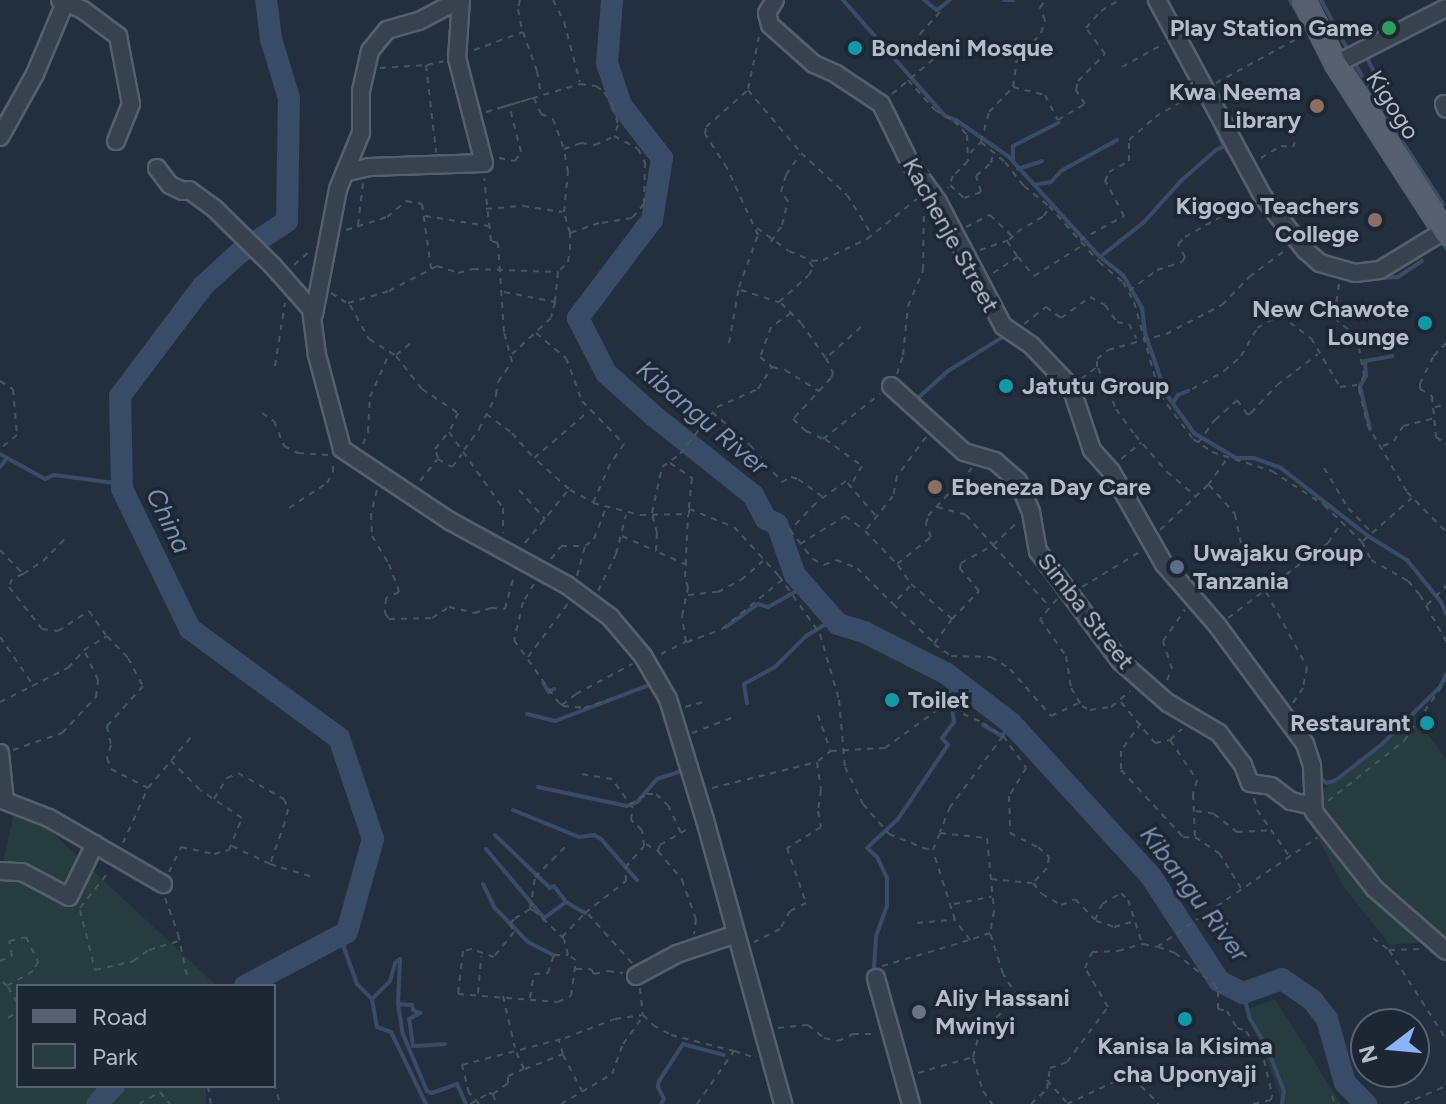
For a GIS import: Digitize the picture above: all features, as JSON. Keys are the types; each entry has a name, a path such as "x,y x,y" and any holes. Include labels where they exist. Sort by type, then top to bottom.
{"main road":[{"name":"Kigogo","path":"1304,0 1336,64 1442,221"}],"street":[{"path":"348,172 369,167 484,163 457,56 460,0"},
{"path":"460,0 419,21 387,30 370,51 361,91 361,133 348,172 338,189 314,314 317,355 342,449 382,478 594,603 646,661 662,685 672,710 783,1104"},
{"path":"1157,0 1263,197 1295,239 1320,263 1340,270 1367,272 1391,266 1442,221"},
{"path":"0,137 35,74 63,1 83,10 118,36 131,104 116,141"},
{"name":"Kachenje Street","path":"771,8 770,25 814,64 851,82 881,104 910,163 938,202 1003,326 1014,331 1071,387 1092,450 1111,471 1152,542 1194,601 1217,625 1284,712 1309,756 1314,784 1313,809"},
{"path":"1336,64 1446,8"},
{"path":"157,168 170,185 183,191 189,190 215,209 278,272 314,314"},
{"name":"Simba Street","path":"891,386 964,452 995,461 1010,472 1024,490 1038,551 1120,661 1156,694 1219,733 1243,765 1250,783 1256,786"},
{"path":"6,752 2,803 49,818 163,884"},
{"path":"1256,786 1271,786 1291,801 1313,809 1375,889 1442,948"},
{"path":"0,871 22,872 69,897 95,844"},
{"path":"636,976 695,948 738,942"},
{"path":"876,978 911,1104"}],"path":[{"path":"520,0 518,9 523,32 542,93"},
{"path":"553,0 564,22 580,84"},
{"path":"938,202 970,153 981,142 989,112 1013,87 1017,60 1037,40 1045,23 1040,8 1045,0"},
{"path":"1013,87 1045,95 1058,120 1085,104 1083,96 1076,90 1078,81 1105,54 1086,28 1101,11 1119,0"},
{"path":"771,8 748,90 706,127 705,134 727,168 756,227 771,242 812,261 834,257 872,235 923,194 923,270 908,306 903,355 891,386 823,439"},
{"path":"881,104 936,57 937,52 920,34 940,12"},
{"path":"1080,240 1124,216 1105,181 1109,172 1129,161 1129,140 1155,117 1267,58 1316,27"},
{"path":"367,70 426,65 494,45 523,32"},
{"path":"1122,67 1176,36"},
{"path":"426,65 438,165"},
{"path":"908,80 935,110 960,126 967,135 970,153"},
{"path":"474,116 580,84 599,87 613,106 618,128 614,136 595,145 581,143 564,149"},
{"path":"748,90 801,153 847,195 872,235"},
{"path":"511,355 551,318 558,272 568,262 570,233 564,212 568,172 564,149 553,119 541,114 534,98"},
{"path":"498,108 509,106"},
{"path":"317,288 348,303 369,339 396,356 422,389 458,413 449,432 435,449 438,459 452,467 496,395 498,382 511,367 504,332 498,243 491,241 488,226 484,163 519,157 521,149 509,106"},
{"path":"570,233 599,223 632,218 644,204 645,162 638,149 614,136"},
{"path":"981,142 1024,186 1049,206 1129,291 1160,395 1198,443 1227,458 1256,463 1324,505 1362,542 1371,560 1408,581 1427,605 1446,641"},
{"path":"1247,167 1281,146 1293,147 1295,142"},
{"path":"949,183 964,198 981,192 976,176 991,163 994,152"},
{"path":"771,242 782,225 788,201 781,192 786,175 801,153"},
{"path":"358,226 360,199 369,167"},
{"path":"1129,291 1157,270 1182,262 1185,257 1178,244 1185,237 1250,200 1263,197"},
{"path":"275,366 286,312 278,272 303,259 330,236 387,217 406,201 422,204 431,269"},
{"path":"486,209 523,206 564,212"},
{"path":"974,249 998,246 1044,216 1049,206"},
{"path":"967,237 963,228 990,215 1013,237"},
{"path":"424,216 488,226"},
{"path":"729,343 739,287 757,243 756,227"},
{"path":"1196,496 1167,472 1116,409 1095,363 1101,354 1143,337 1166,334 1222,305 1249,277 1291,247 1295,239"},
{"path":"1007,240 1034,276 1084,245"},
{"path":"980,283 1018,257"},
{"path":"779,302 812,271 812,264 805,258"},
{"path":"348,303 389,291 437,266 458,273 499,270 558,272"},
{"path":"1340,270 1334,318 1355,335 1364,375 1359,385 1363,416 1399,480 1446,532"},
{"path":"739,287 779,302 826,358 833,373 793,419 806,431 862,466 851,483"},
{"path":"502,292 555,302"},
{"path":"1014,331 1046,307 1061,318 1090,297 1105,305 1117,322 1129,324 1136,340"},
{"path":"791,313 771,327 760,357 772,367 785,370 820,391"},
{"path":"1192,389 1224,371 1241,356 1257,328 1278,316 1302,329 1340,387 1359,385"},
{"path":"826,358 861,327"},
{"path":"536,333 566,358 582,401 624,444 610,464 593,503"},
{"path":"396,356 413,341"},
{"path":"1446,343 1420,384 1420,389 1432,396 1436,437 1446,444"},
{"path":"1441,349 1446,354"},
{"path":"342,449 362,445 368,432 370,397 390,351"},
{"path":"1198,443 1215,420 1237,400 1248,415 1277,385 1319,354"},
{"path":"656,551 657,533 652,513 662,467 680,454 712,412 721,404 758,389 772,367"},
{"path":"1071,387 1097,367"},
{"path":"0,381 13,389 17,435 12,443 0,449"},
{"path":"1434,408 1446,405"},
{"path":"534,458 590,410"},
{"path":"712,412 750,445 782,482 791,477 798,479 825,498"},
{"path":"262,413 274,421 284,446 290,450 317,455 332,453 333,472 327,483 289,508"},
{"path":"485,413 512,433 534,458 569,489 593,503 627,513 689,514"},
{"path":"1382,447 1394,441 1403,426 1435,418"},
{"path":"865,531 893,496 897,476 935,424"},
{"path":"382,478 373,505 371,531 389,564 399,592 386,598 385,613 389,619 432,618 449,607 474,613 491,608 505,609 512,554 503,508 449,432"},
{"path":"1111,471 1142,442"},
{"path":"897,564 931,537 926,524 936,506 981,458"},
{"path":"1140,679 1120,701 1090,710 1080,703 1068,682 1066,656 1040,619 1049,606 1152,542 1208,485 1227,458"},
{"path":"410,495 438,459"},
{"path":"670,463 692,478 687,595 682,611 686,642"},
{"path":"1324,468 1348,508 1372,533"},
{"path":"876,516 851,483 846,481 792,526 791,535 813,559 824,565 836,560 857,568 934,644 960,658 991,657 1010,669 1051,716 1080,703"},
{"path":"1208,485 1235,514 1245,564"},
{"path":"512,554 546,519 569,489"},
{"path":"519,490 546,519"},
{"path":"1362,542 1413,496"},
{"path":"936,506 966,515 1049,606"},
{"path":"527,658 575,592 585,546 597,534 606,508"},
{"path":"689,509 734,527 782,580 820,634 835,681 845,767 854,790 895,838 933,850"},
{"path":"934,644 952,619 979,591 960,568 961,563 993,545 1031,512"},
{"path":"594,603 627,513"},
{"path":"799,545 845,516 865,531 897,564 911,584 952,619"},
{"path":"1217,625 1328,543 1342,522"},
{"path":"621,535 687,565"},
{"path":"66,538 23,574 12,579 9,587 42,629 58,631 89,611 128,658 143,686 107,726 111,745 107,758 111,769 148,788"},
{"path":"585,546 561,546 540,570 523,602 514,640 537,678 562,705 580,709 619,696"},
{"path":"0,550 23,574"},
{"path":"687,595 722,591 763,560"},
{"path":"562,705 656,656 722,629 782,580"},
{"path":"893,604 911,584"},
{"path":"1427,605 1446,586"},
{"path":"1265,590 1307,667 1303,688 1284,712"},
{"path":"1156,694 1172,669 1164,655 1163,641 1177,617 1194,601"},
{"path":"0,702 32,683 68,668 84,650 107,636"},
{"path":"0,637 32,683"},
{"path":"6,752 62,733 97,695 98,680 84,650"},
{"path":"1313,809 1404,741 1446,680"},
{"path":"1120,701 1155,743 1170,740 1182,729 1190,714"},
{"path":"672,710 704,702"},
{"path":"695,792 817,762 831,751 885,748 940,708 966,715 1003,736 1026,768 1009,796 1010,835 1038,847 1049,857 1047,868 1033,883"},
{"path":"818,715 831,751"},
{"path":"680,736 712,728 731,718"},
{"path":"1141,723 1121,751 1121,770 1183,837 1197,838 1219,853 1241,889"},
{"path":"970,940 955,920 933,850 950,807 1003,736"},
{"path":"179,941 149,950 133,961 95,970 80,908 98,889 117,857 148,788 191,737"},
{"path":"1170,740 1197,780 1193,810 1197,838"},
{"path":"171,761 214,800 242,818 231,845 221,855 181,847 163,884 160,893 170,909 168,915 179,941 187,976"},
{"path":"738,942 780,929 790,911 806,903 787,848 821,827 821,781 817,762"},
{"path":"214,800 227,778 238,773 284,799 288,809 270,864"},
{"path":"582,774 612,779 634,810 631,820 642,830 644,846"},
{"path":"1256,786 1254,802 1290,858"},
{"path":"629,805 647,794 656,794 668,805 681,833"},
{"path":"1193,810 1214,814 1237,832 1271,830"},
{"path":"658,851 663,843 705,820"},
{"path":"1157,947 1328,830"},
{"path":"940,833 985,836 992,897 990,933 1003,974 1018,997 979,1034 973,1057 983,1091 992,1104"},
{"path":"562,938 585,913 626,881 625,868 649,843 689,895 696,919 695,948"},
{"path":"231,845 270,864 316,878"},
{"path":"530,998 534,974 548,973 554,955 568,955 576,960 568,999 558,1002 456,993 463,951 472,949 488,957 498,953 514,932 510,924 530,909 535,877 567,845"},
{"path":"991,879 1033,883 1042,894 1061,905 1075,899 1095,920 1114,927 1136,921"},
{"path":"1095,920 1102,904 1121,893 1128,900 1143,944"},
{"path":"952,904 992,897"},
{"path":"530,909 541,915 562,938 568,955"},
{"path":"917,923 955,920"},
{"path":"876,978 884,964 990,933"},
{"path":"0,961 12,956 9,941 16,937 30,940 37,967 7,986"},
{"path":"1373,938 1389,950 1446,1039"},
{"path":"1031,1104 1047,1089 1050,1068 1067,1062 1108,1007 1085,968 1092,952 1118,951 1143,944 1175,953 1214,984 1218,991 1218,1009 1227,1011 1237,1028 1246,1031 1264,1060 1271,1100 1252,1104"},
{"path":"1389,950 1410,952 1442,948"},
{"path":"478,995 481,954"},
{"path":"576,969 591,969 594,974 613,971 636,976"},
{"path":"0,979 16,1001"},
{"path":"503,995 515,1049 524,1069"},
{"path":"8,1018 16,1012"},
{"path":"479,1104 469,1093 460,1067 615,1019 643,1015 640,1025 623,1044 616,1070 561,1104"},
{"path":"761,1033 808,1025 824,1038 838,1041 853,1034 893,1033"},
{"path":"671,1035 771,1062"},
{"path":"558,1038 582,1091"},
{"path":"697,1104 734,1051"},
{"path":"470,1104 508,1083 508,1076 563,1054"},
{"path":"904,1077 973,1057"},
{"path":"1047,1079 1062,1100 1068,1103 1118,1080 1141,1086 1159,1104"},
{"path":"1404,1104 1446,1086"},
{"path":"139,1104 160,1092 170,1104"},
{"path":"493,1094 496,1104"},
{"path":"1332,1096 1335,1104"}],"green space":[{"path":"1414,715 1446,759 1446,936 1442,940 1390,945 1343,886 1305,814 1314,796 1373,753"},
{"path":"17,800 215,984 16,984 16,1088 206,1088 206,1104 0,1104 0,876"},
{"path":"1275,999 1341,1104 1283,1104 1248,1009"}],"waterway":[{"name":"China","path":"249,984 347,932 373,839 339,738 190,629 122,489 120,396 203,286 238,254 287,221 289,98 271,39 266,0"},
{"name":"Kibangu River","path":"612,0 607,63 621,105 662,158 652,220 578,318 606,373 654,416 753,495 766,519 777,524 795,575 838,624 864,632 947,674 1011,723 1150,875 1219,981 1243,993 1282,979 1313,1001 1327,1019 1345,1083 1366,1104"},
{"path":"843,0 945,116 956,120 1009,157 1100,257 1123,275 1142,308 1145,333 1166,394 1194,433 1236,458 1254,458 1281,468 1368,536 1407,560 1441,602 1446,614"},
{"path":"924,0 937,10 950,0"},
{"path":"1004,0 1013,0"},
{"path":"1290,0 1314,42"},
{"path":"1321,0 1347,48"},
{"path":"1365,54 1377,78"},
{"path":"1353,60 1375,99"},
{"path":"1192,79 1202,100"},
{"path":"1380,107 1443,204"},
{"path":"1353,108 1400,181"},
{"path":"1210,115 1224,146"},
{"path":"1013,159 1013,146 1058,123"},
{"path":"1034,185 1051,182 1061,171 1117,140"},
{"path":"1100,257 1144,222 1182,180 1216,150 1224,146 1238,166"},
{"path":"1018,169 1042,161"},
{"path":"1288,239 1302,257"},
{"path":"1443,243 1446,248"},
{"path":"1378,278 1398,277 1422,261"},
{"path":"919,397 948,371 1006,335"},
{"path":"1370,429 1360,386 1366,376 1365,361 1393,356"},
{"path":"1173,403 1178,395 1188,391"},
{"path":"0,454 45,479 54,475 122,484"},
{"path":"0,467 7,458"},
{"path":"726,627 758,604 768,607 804,587"},
{"path":"747,703 744,684 775,667 806,636 834,619"},
{"path":"874,967 876,936 887,906 887,878 877,857 867,848 898,819 948,745 942,738 954,722 947,674"},
{"path":"1319,777 1327,783 1336,780 1381,745 1440,687 1446,674"},
{"path":"543,683 549,692 554,689"},
{"path":"527,714 555,721 652,684"},
{"path":"983,725 1002,736 1011,723"},
{"path":"538,787 627,806 637,802 657,779 684,770"},
{"path":"513,810 579,837 594,835 637,880"},
{"path":"495,835 550,888 554,886 566,902 585,913"},
{"path":"486,849 544,918 566,902"},
{"path":"483,884 494,907 528,942 554,955"},
{"path":"347,932 344,948 357,984 372,999 377,1027 391,1032 426,1104"},
{"path":"372,999 390,981 395,963 400,959 398,1004"},
{"path":"1243,993 1250,1019 1267,1047 1284,1091 1282,1104"},
{"path":"445,1044 413,1046 409,1019 420,1013 413,1010 412,1005 398,1004 403,1034 427,1091 432,1093 457,1084 466,1104"},
{"path":"661,1104 664,1099 658,1087 659,1081 683,1044 724,1055"},
{"name":"China","path":"97,1104 112,1088"}],"place":[{"name":"Play Station Game","path":"1389,28"},
{"name":"Bondeni Mosque","path":"855,48"},
{"name":"Kwa Neema Library","path":"1317,106"},
{"name":"Kigogo Teachers College","path":"1375,220"},
{"name":"New Chawote Lounge","path":"1425,323"},
{"name":"Jatutu Group","path":"1006,386"},
{"name":"Ebeneza Day Care","path":"935,487"},
{"name":"Uwajaku Group Tanzania","path":"1177,567"},
{"name":"Toilet","path":"892,700"},
{"name":"Restaurant","path":"1427,723"},
{"name":"Aliy Hassani Mwinyi","path":"919,1012"},
{"name":"Kanisa la Kisima cha Uponyaji","path":"1185,1019"}]}
